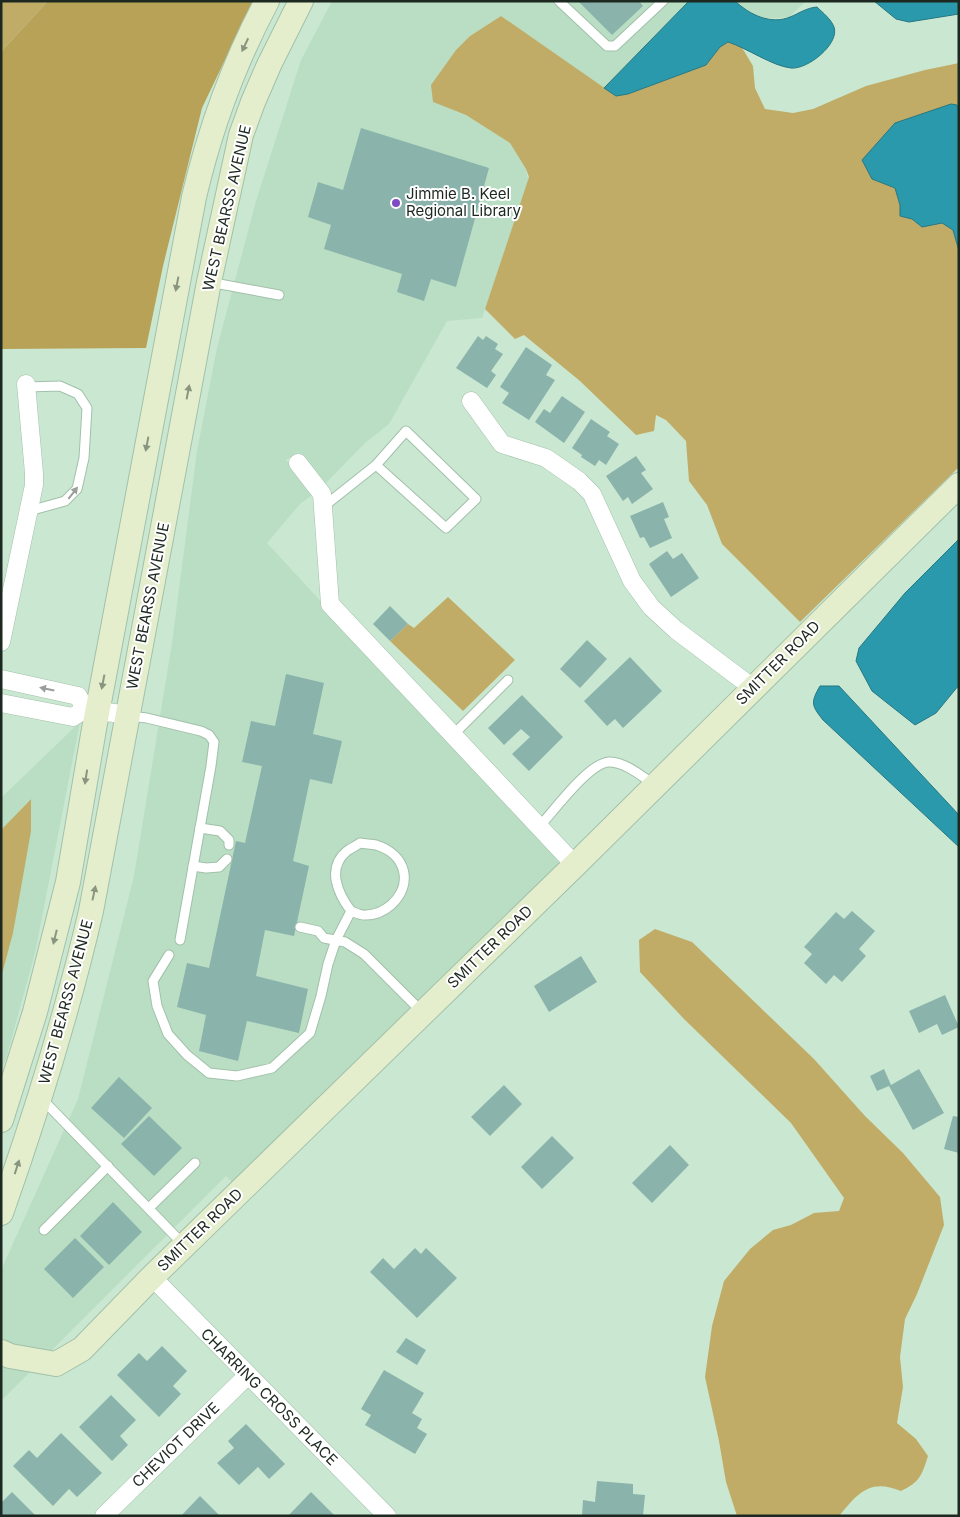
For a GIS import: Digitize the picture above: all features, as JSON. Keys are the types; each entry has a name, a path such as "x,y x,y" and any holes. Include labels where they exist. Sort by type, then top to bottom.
{"main road":[{"name":"WEST BEARSS AVENUE","path":"1,1120 8,1078 36,1012 68,882 91,710 192,206 212,128 244,48 267,1"},
{"name":"WEST BEARSS AVENUE","path":"1,1213 57,1044 80,961 103,850 209,282 241,135 269,65 301,1"},
{"path":"209,282 194,256 216,151 212,128"},
{"name":"SMITTER ROAD","path":"1,1352 10,1356 56,1364 82,1349 152,1277 575,865 959,484"}],"street":[{"path":"1,642 30,511 34,473 26,385"},
{"path":"471,400 502,444 546,458 579,481 592,494 632,581 651,607 676,630 753,688"},
{"path":"298,463 322,494 330,604 575,865"},
{"path":"1,679 78,696 91,710"},
{"path":"1,703 73,717 91,710 128,716"},
{"name":"CHARRING CROSS PLACE","path":"152,1277 387,1516"},
{"name":"CHEVIOT DRIVE","path":"104,1516 248,1375"}],"lane":[{"path":"559,1 607,46 611,47 615,46 662,1"},
{"path":"209,282 279,295"},
{"path":"26,385 60,386 78,394 87,408 84,458 77,489 66,501 30,511"},
{"path":"323,507 376,465 406,431 476,499 446,528 376,465"},
{"path":"453,735 508,680"},
{"path":"128,716 146,718 201,731 209,735 214,742 180,940"},
{"path":"539,827 588,772 600,764 609,762 627,766 655,786"},
{"path":"200,828 220,831 229,840 229,845"},
{"path":"360,843 378,846 394,856 404,868 405,884 398,898 384,911 365,916 351,911 342,899 336,884 337,866 345,852 360,843"},
{"path":"194,866 219,868 227,859"},
{"path":"168,955 153,981 157,1006 168,1034 187,1055 209,1072 237,1076 272,1068 310,1034 336,940 351,911"},
{"path":"300,927 318,931 324,938 345,942 364,954 423,1013"},
{"path":"40,1097 185,1245"},
{"path":"149,1208 195,1163"},
{"path":"44,1230 108,1166"}],"shaded area":[{"path":"1,1 48,1 1,52"},
{"path":"48,1 253,1 202,108 163,266 146,348 1,349 1,52"},
{"path":"332,1 689,1 604,88 501,16 470,36 433,102 466,115 510,143 529,177 482,318 447,321 389,424 365,443 324,485 299,452 286,460 312,495 300,504 267,543 563,864 235,1185 226,1176 48,1354 1,1343 1,1270 78,1099 134,876 172,643 197,451 217,348 256,201 301,60"},
{"path":"735,1 806,1 789,17 764,19"},
{"path":"501,16 616,96 628,94 706,65 720,47 728,42 741,46 753,66 755,88 765,109 793,113 813,109 866,86 959,63 959,113 957,105 872,179 895,188 900,205 900,216 912,219 922,227 942,223 953,230 959,251 959,467 800,622 722,544 707,505 689,481 686,441 666,420 656,415 654,431 636,435 580,381 524,335 515,339 485,309 529,177 510,143 466,115 433,102 431,85 456,50 470,36"},
{"path":"448,597 515,660 463,711 390,641 408,624 414,628"},
{"path":"80,722 35,953 6,1059 1,1070 1,978 13,933 30,799 1,830 1,798"},
{"path":"31,799 31,831 13,933 1,978 1,830"},
{"path":"655,929 692,942 814,1059 865,1116 903,1153 940,1197 944,1225 917,1294 905,1319 900,1357 903,1387 897,1423 916,1439 928,1456 922,1473 912,1484 901,1491 881,1486 866,1490 852,1501 839,1516 737,1516 726,1482 705,1377 712,1326 724,1281 750,1249 773,1230 791,1225 814,1213 839,1211 844,1198 791,1123 684,1019 640,972 639,940"},
{"path":"1,1361 34,1368 1,1401"}],"water":[{"path":"689,1 735,1 747,11 761,17 776,20 817,7 831,21 835,34 821,55 798,68 784,67 728,42 720,47 706,65 628,94 616,96 604,88"},
{"path":"874,1 959,1 959,14 909,22 896,19"},
{"path":"951,104 957,105 959,113 959,251 953,230 942,223 922,227 912,219 900,216 900,205 895,188 872,179 862,160 895,123"},
{"path":"959,539 959,685 936,713 915,725 872,691 856,661 859,648 905,593"},
{"path":"820,686 839,686 959,815 959,847 823,720 816,711 814,704"}],"building":[{"path":"578,1 639,1 643,6 612,35"},
{"name":"Jimmie B. Keel Regional Library","path":"361,128 489,168 456,287 431,279 424,301 397,292 402,274 324,249 331,225 308,217 318,182 343,190"},
{"path":"478,336 483,340 486,336 498,344 495,349 503,354 491,371 496,375 487,388 456,368"},
{"path":"526,347 552,365 546,375 555,380 529,420 502,403 509,393 500,387"},
{"path":"562,396 585,412 564,443 535,422 544,409 550,413"},
{"path":"591,419 610,432 607,436 619,444 606,465 599,460 595,466 581,457 582,455 572,448"},
{"path":"636,456 646,470 641,473 653,489 632,504 628,497 623,501 606,476"},
{"path":"663,502 669,517 664,519 672,538 650,548 644,537 640,538 630,516"},
{"path":"667,551 673,559 682,553 699,578 671,597 649,564"},
{"path":"390,606 408,624 390,641 373,624"},
{"path":"587,640 607,659 580,688 560,669"},
{"path":"630,657 662,691 623,728 615,719 607,726 584,701"},
{"path":"286,674 324,683 313,734 342,741 332,784 310,779 293,861 309,866 294,936 265,930 256,976 308,989 299,1033 247,1021 238,1061 199,1051 206,1015 177,1007 187,963 209,968 236,841 245,843 262,766 242,762 251,721 275,726"},
{"path":"522,695 563,737 529,771 512,754 530,737 521,729 504,745 488,728"},
{"path":"852,911 875,931 859,949 866,956 842,982 834,975 826,984 804,963 812,954 804,947 836,912 844,919"},
{"path":"581,956 597,982 549,1012 534,986"},
{"path":"945,995 959,1027 942,1035 937,1024 919,1033 909,1011"},
{"path":"884,1069 891,1085 919,1069 944,1113 913,1130 889,1086 877,1091 870,1076"},
{"path":"119,1077 152,1108 124,1138 91,1108"},
{"path":"504,1085 522,1104 490,1136 471,1117"},
{"path":"149,1116 182,1148 154,1176 121,1144"},
{"path":"953,1116 959,1117 959,1153 944,1149"},
{"path":"552,1136 574,1158 542,1189 521,1167"},
{"path":"670,1145 689,1165 652,1203 632,1183"},
{"path":"113,1202 142,1232 109,1265 80,1236"},
{"path":"75,1238 104,1267 73,1298 44,1269"},
{"path":"415,1248 421,1254 426,1248 457,1278 417,1318 370,1272 383,1258 394,1269"},
{"path":"406,1338 426,1350 417,1365 396,1352"},
{"path":"162,1346 187,1371 173,1386 181,1394 159,1417 117,1375 139,1353 147,1361"},
{"path":"384,1370 424,1393 412,1413 422,1419 417,1428 427,1434 415,1454 365,1425 371,1415 361,1409"},
{"path":"111,1395 136,1420 120,1436 128,1445 112,1461 79,1427"},
{"path":"246,1424 285,1464 269,1479 258,1467 239,1485 217,1463 234,1448 228,1441"},
{"path":"61,1433 102,1473 77,1497 69,1489 53,1506 13,1466 29,1450 37,1458"},
{"path":"597,1481 633,1484 633,1494 645,1495 643,1516 582,1516 583,1500 595,1502"},
{"path":"12,1492 36,1516 1,1516 1,1503"},
{"path":"311,1492 335,1516 288,1516"},
{"path":"200,1496 220,1516 181,1516"}],"place":[{"name":"Jimmie B. Keel Regional Library","path":"396,203"}]}
